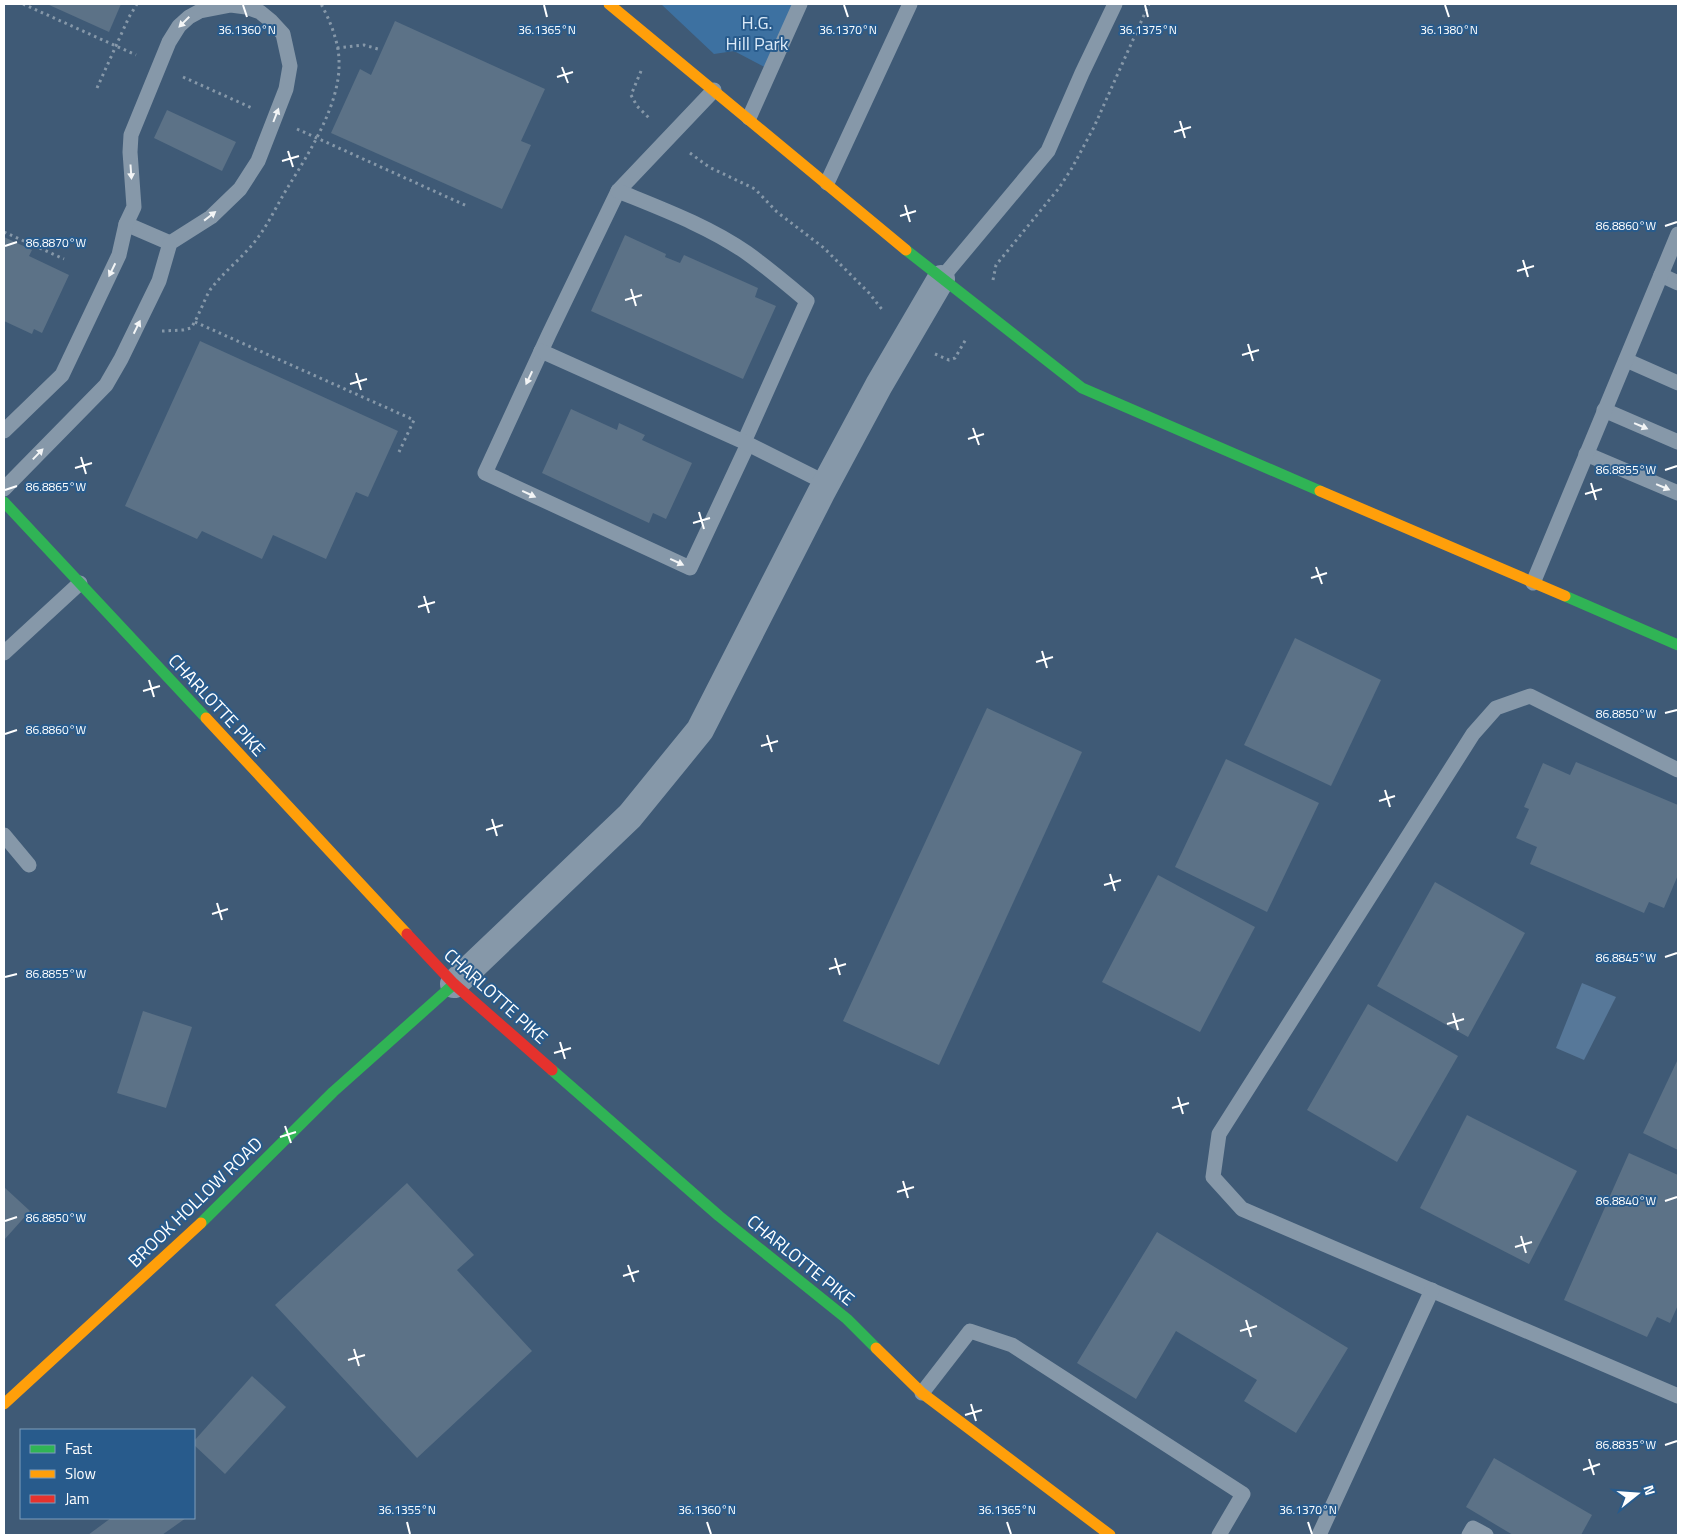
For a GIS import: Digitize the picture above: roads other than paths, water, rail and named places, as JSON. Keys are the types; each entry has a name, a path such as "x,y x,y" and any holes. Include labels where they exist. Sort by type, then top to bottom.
{"street":[{"path":"609,4 749,118 941,279 1082,388 1678,645"},
{"path":"454,984 630,816 700,730 878,385 941,279"},
{"name":"CHARLOTTE PIKE","path":"4,502 454,984 719,1216 847,1319 922,1394 1110,1535"},
{"name":"BROOK HOLLOW ROAD","path":"4,1404 181,1243 334,1092 454,984"}],"lane":[{"path":"749,118 800,4"},
{"path":"827,183 910,4"},
{"path":"941,279 1048,151 1115,4"},
{"path":"4,431 62,374 119,254 126,224 134,207 130,152 131,135 169,42 179,26 189,17 208,9 231,5 246,7 260,12 272,21 283,34 290,66 286,89 258,161 240,189 211,217 170,244 159,281 121,359 106,385 4,489"},
{"path":"618,191 663,209 722,238 746,252 807,301 690,568 485,473 618,191 714,90"},
{"path":"126,224 170,244"},
{"path":"1533,583 1678,234"},
{"path":"1661,275 1678,282"},
{"path":"541,351 746,443 826,483"},
{"path":"1626,360 1678,383"},
{"path":"1604,410 1678,442"},
{"path":"1586,454 1678,493"},
{"path":"4,653 80,584"},
{"path":"1678,770 1530,696 1496,708 1473,734 1219,1134 1213,1177 1242,1209 1678,1396"},
{"path":"4,835 30,864"},
{"path":"1319,1535 1432,1290"},
{"path":"922,1394 970,1331 1012,1345 1243,1494 1220,1535"},
{"path":"1469,1535 1473,1528 1486,1535"}],"park label":[{"name":"H.G. Hill Park","path":"757,32"}]}
